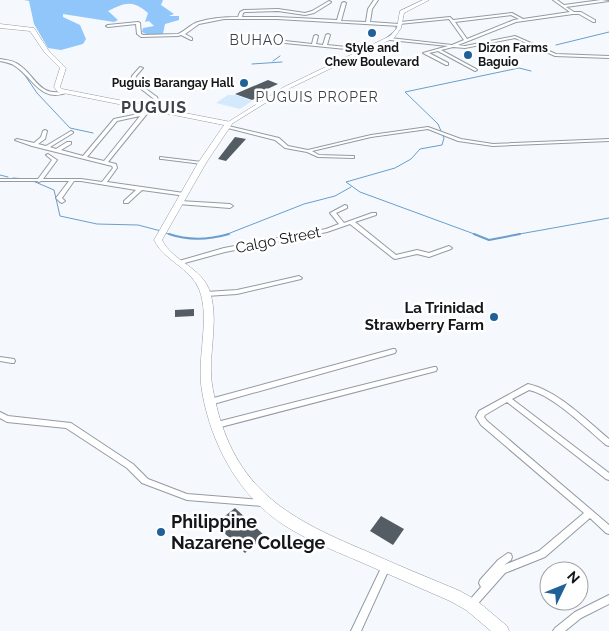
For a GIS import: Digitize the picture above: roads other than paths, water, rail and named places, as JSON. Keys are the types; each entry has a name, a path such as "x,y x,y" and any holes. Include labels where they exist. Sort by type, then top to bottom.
{"main road":[{"path":"427,0 418,1 402,12 397,32 390,39 364,49 286,88 227,125 202,163 158,240 160,247 181,262 203,286 206,294 209,321 204,366 210,402 217,425 235,464 265,503 304,529 471,605 502,631"},
{"path":"0,26 32,29 47,52 63,68 57,87 66,92 227,125"}],"street":[{"path":"368,22 370,9 376,0"},
{"path":"555,0 573,12"},
{"path":"563,6 608,0"},
{"path":"240,18 240,13 246,11 278,10 308,13 330,2"},
{"path":"338,21 344,3"},
{"path":"447,64 425,54 522,20 573,12 580,13 594,21"},
{"path":"453,21 512,14 522,20"},
{"path":"108,26 138,23 139,34 142,36 182,34 198,23 224,18 400,24 449,18 466,40"},
{"path":"182,34 191,39"},
{"path":"325,45 328,35"},
{"path":"314,44 316,36"},
{"path":"390,39 468,47 515,37 555,55 609,57"},
{"path":"284,42 364,49"},
{"path":"438,50 475,70"},
{"path":"0,60 20,67 38,88 56,94 66,92"},
{"path":"84,157 118,119 158,110 156,98 138,87 133,81 134,76 141,68"},
{"path":"106,162 144,114"},
{"path":"227,125 277,139 286,147 308,151 321,157 352,156"},
{"path":"308,151 371,136 428,128 460,140 493,145 609,140"},
{"path":"34,145 42,138 45,131"},
{"path":"46,148 71,132"},
{"path":"17,140 46,148 70,151 116,167 104,183"},
{"path":"46,141 46,148"},
{"path":"57,150 69,143"},
{"path":"39,182 55,160 48,154"},
{"path":"162,158 202,163"},
{"path":"0,180 39,182 74,180 104,183 182,199 230,206"},
{"path":"62,201 60,198 61,194 74,180"},
{"path":"126,202 140,189"},
{"path":"343,225 333,212 345,207"},
{"name":"Calgo Street","path":"181,262 224,250 297,237 343,225 374,214"},
{"path":"351,222 396,257 419,252 429,255 449,248"},
{"path":"206,294 237,292 298,278"},
{"path":"210,402 393,350"},
{"path":"0,359 12,361"},
{"path":"217,425 434,369"},
{"path":"609,443 556,401 536,388 528,387 482,413 480,419 609,530"},
{"path":"507,399 609,477"},
{"path":"0,415 7,419 68,425 130,466 145,481 188,497 265,503"},
{"path":"471,605 502,570 542,554 589,514"},
{"path":"486,587 483,583 492,575 501,560 508,557"},
{"path":"356,631 386,567"},
{"path":"558,631 578,615 609,599"}],"waterway":[{"path":"386,38 396,30 396,25"},
{"path":"556,45 609,32"},
{"path":"273,61 280,56"},
{"path":"252,64 282,62"},
{"path":"477,235 360,192 346,182 395,168 411,159 420,149 442,145 444,138 438,124 405,92 519,68 531,71"},
{"path":"22,71 37,93 70,128 93,133"},
{"path":"0,175 8,177"},
{"path":"13,178 26,179"},
{"path":"33,181 54,190 60,216 97,224 138,225 161,231"},
{"path":"225,235 304,204 335,196 351,187"},
{"path":"514,235 609,218"},
{"path":"165,233 172,235"},
{"path":"169,234 199,239 229,234"},
{"path":"474,234 489,240 520,234"}],"place":[{"name":"Style and Chew Boulevard","path":"372,33"},
{"name":"Dizon Farms Baguio","path":"468,55"},
{"name":"Puguis Barangay Hall","path":"244,83"},
{"name":"La Trinidad Strawberry Farm","path":"494,317"},
{"name":"Philippine Nazarene College","path":"161,532"}],"district":[{"name":"BUHAO","path":"257,40"},
{"name":"PUGUIS PROPER","path":"317,97"},
{"name":"PUGUIS","path":"154,107"}]}
